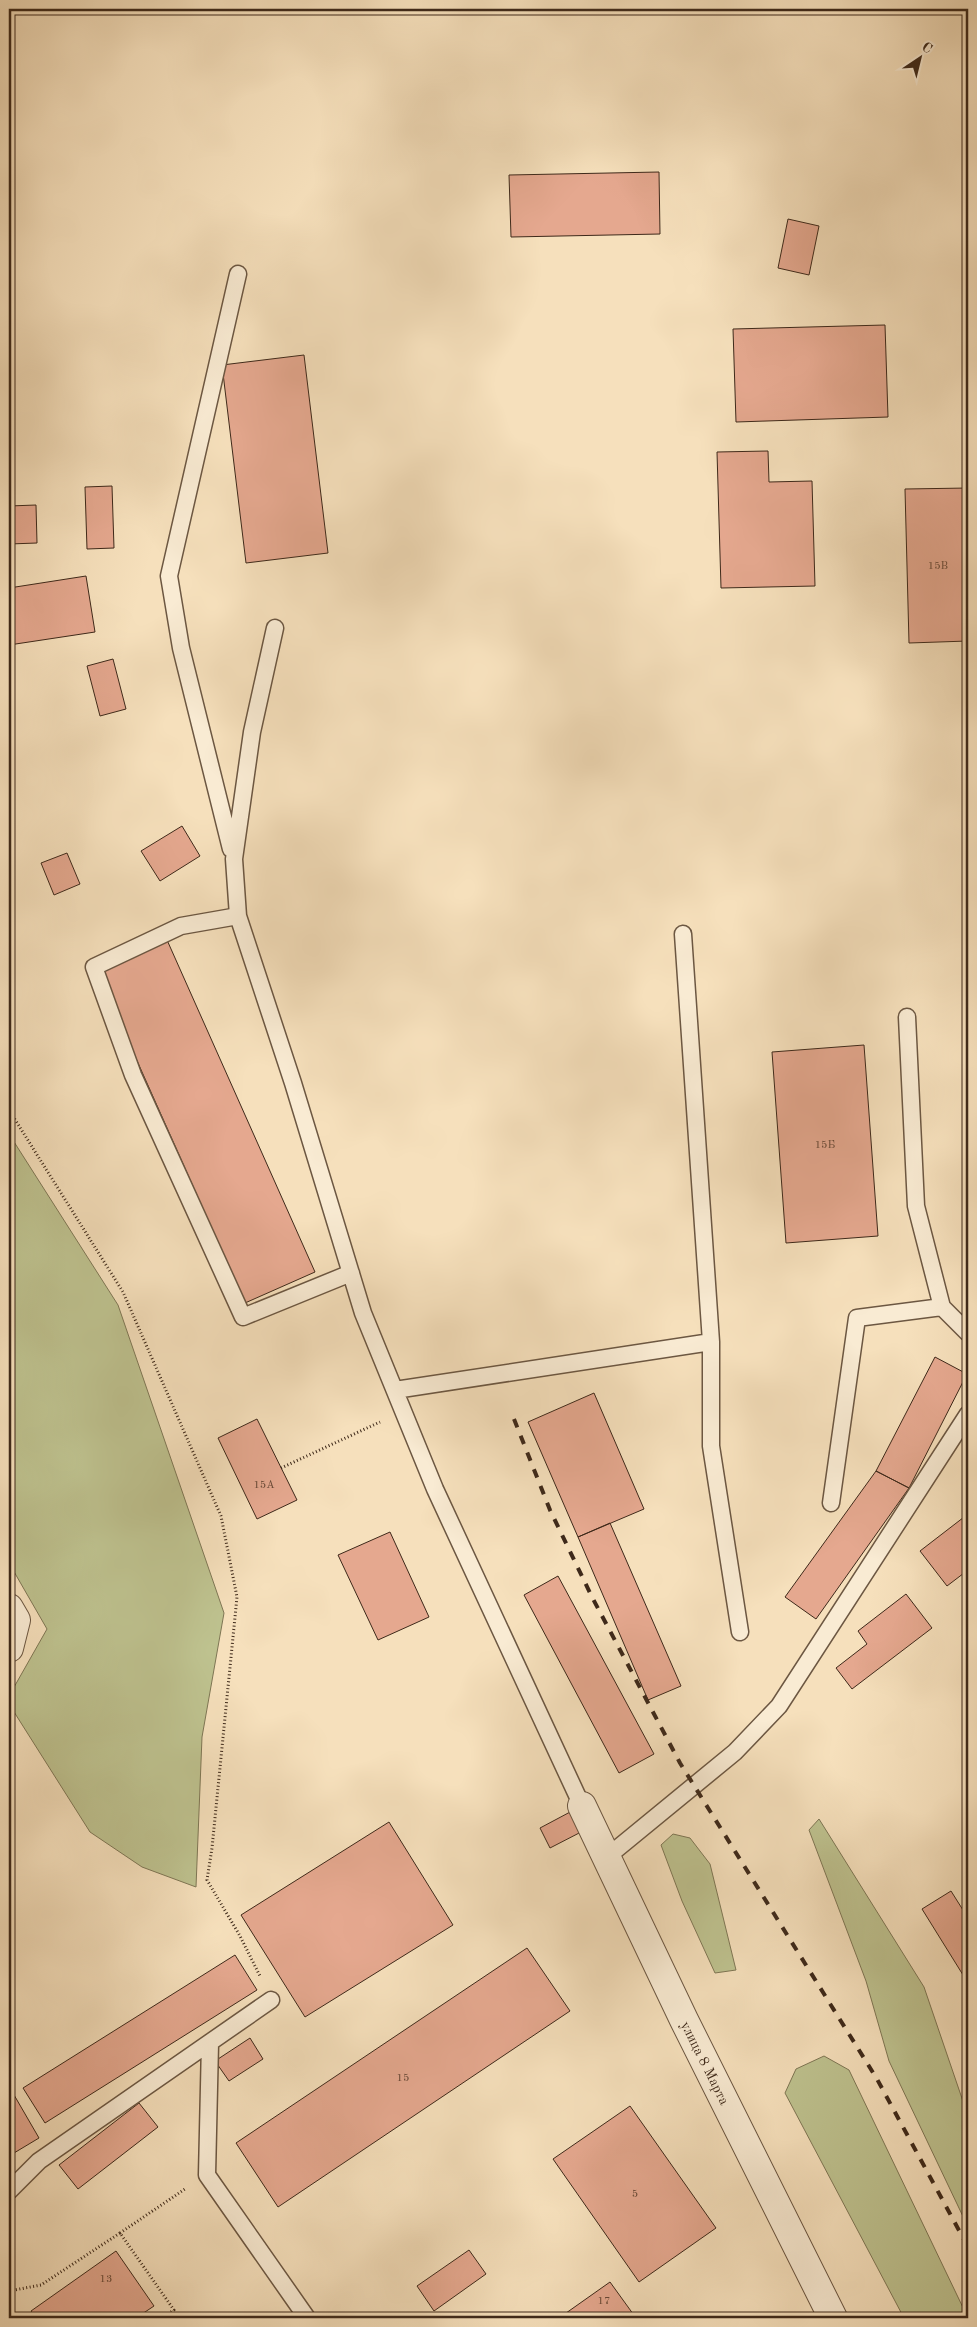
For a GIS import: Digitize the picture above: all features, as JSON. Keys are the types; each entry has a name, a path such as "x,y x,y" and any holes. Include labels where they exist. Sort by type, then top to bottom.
{"street":[{"path":"9,1608 16,1620 9,1648"},
{"name":"улица 8 Марта","path":"582,1806 684,2020 833,2318"}],"lane":[{"path":"238,274 169,576 182,648 234,859 238,916 293,1083 363,1314 435,1489 582,1806"},
{"path":"234,859 252,732 275,628"},
{"path":"238,916 181,926 94,967 133,1075 243,1317 351,1272"},
{"path":"683,934 711,1342 711,1446 740,1632"},
{"path":"907,1017 916,1206 942,1307 968,1332"},
{"path":"832,1503 857,1318 942,1307"},
{"path":"395,1390 711,1342"},
{"path":"607,1857 736,1752 779,1706 968,1414"},
{"path":"9,2191 39,2162 271,2000"},
{"path":"210,2043 207,2175 308,2318"}],"path":[{"path":"9,1110 124,1292 221,1516 237,1597 212,1848 207,1880 240,1936 271,2000"},
{"path":"281,1468 404,1412"},
{"path":"9,2291 41,2285 207,2175"},
{"path":"120,2233 174,2310 162,2318"}],"green space":[{"path":"9,1134 118,1305 224,1613 202,1737 196,1887 142,1867 90,1832 9,1704 9,1696 47,1629 9,1563"},
{"path":"819,1819 924,1987 968,2116 968,2227 889,2061 866,1981 809,1830"},
{"path":"673,1834 690,1838 710,1864 736,1970 715,1973 682,1901 661,1845"},
{"path":"824,2056 849,2070 968,2318 904,2318 785,2093 796,2069"}],"building":[{"path":"659,172 660,234 511,237 509,175"},
{"path":"788,219 819,226 809,275 778,268"},
{"path":"885,325 888,417 736,422 733,329"},
{"path":"304,355 328,553 246,563 222,365"},
{"path":"768,451 769,482 812,481 815,586 721,588 717,452"},
{"path":"112,486 114,548 87,549 85,487"},
{"path":"968,488 968,641 909,643 905,489"},
{"path":"36,505 37,543 9,544 9,506"},
{"path":"86,576 95,632 9,645 9,588"},
{"path":"113,659 126,709 100,716 87,666"},
{"path":"182,826 200,856 160,881 141,851"},
{"path":"67,853 80,884 54,895 41,863"},
{"path":"167,940 315,1272 245,1303 97,971"},
{"path":"864,1045 878,1236 786,1243 772,1052"},
{"path":"935,1357 967,1374 909,1488 876,1471"},
{"path":"594,1393 644,1509 578,1537 528,1422"},
{"path":"257,1419 297,1500 257,1519 218,1438"},
{"path":"876,1471 909,1488 816,1619 785,1597"},
{"path":"968,1514 968,1570 947,1586 920,1551"},
{"path":"610,1523 681,1686 648,1700 578,1537"},
{"path":"390,1532 429,1617 378,1640 338,1555"},
{"path":"558,1576 654,1754 619,1773 524,1595"},
{"path":"906,1594 932,1628 852,1689 836,1668 867,1644 858,1631"},
{"path":"572,1811 583,1831 550,1848 540,1828"},
{"path":"389,1822 453,1925 305,2017 241,1915"},
{"path":"951,1891 968,1918 968,1983 922,1909"},
{"path":"527,1948 570,2011 278,2207 236,2143"},
{"path":"235,1955 257,1990 45,2123 23,2088"},
{"path":"250,2038 263,2059 229,2081 215,2061"},
{"path":"9,2089 39,2138 9,2156"},
{"path":"139,2103 158,2127 78,2189 59,2165"},
{"path":"630,2106 716,2228 639,2282 553,2159"},
{"path":"469,2250 486,2274 434,2311 417,2286"},
{"path":"116,2251 154,2306 136,2318 36,2318 31,2311"},
{"path":"610,2282 636,2318 559,2318"}],"railway":[{"path":"514,1419 550,1510 592,1597 680,1763 877,2079 968,2247"}]}
